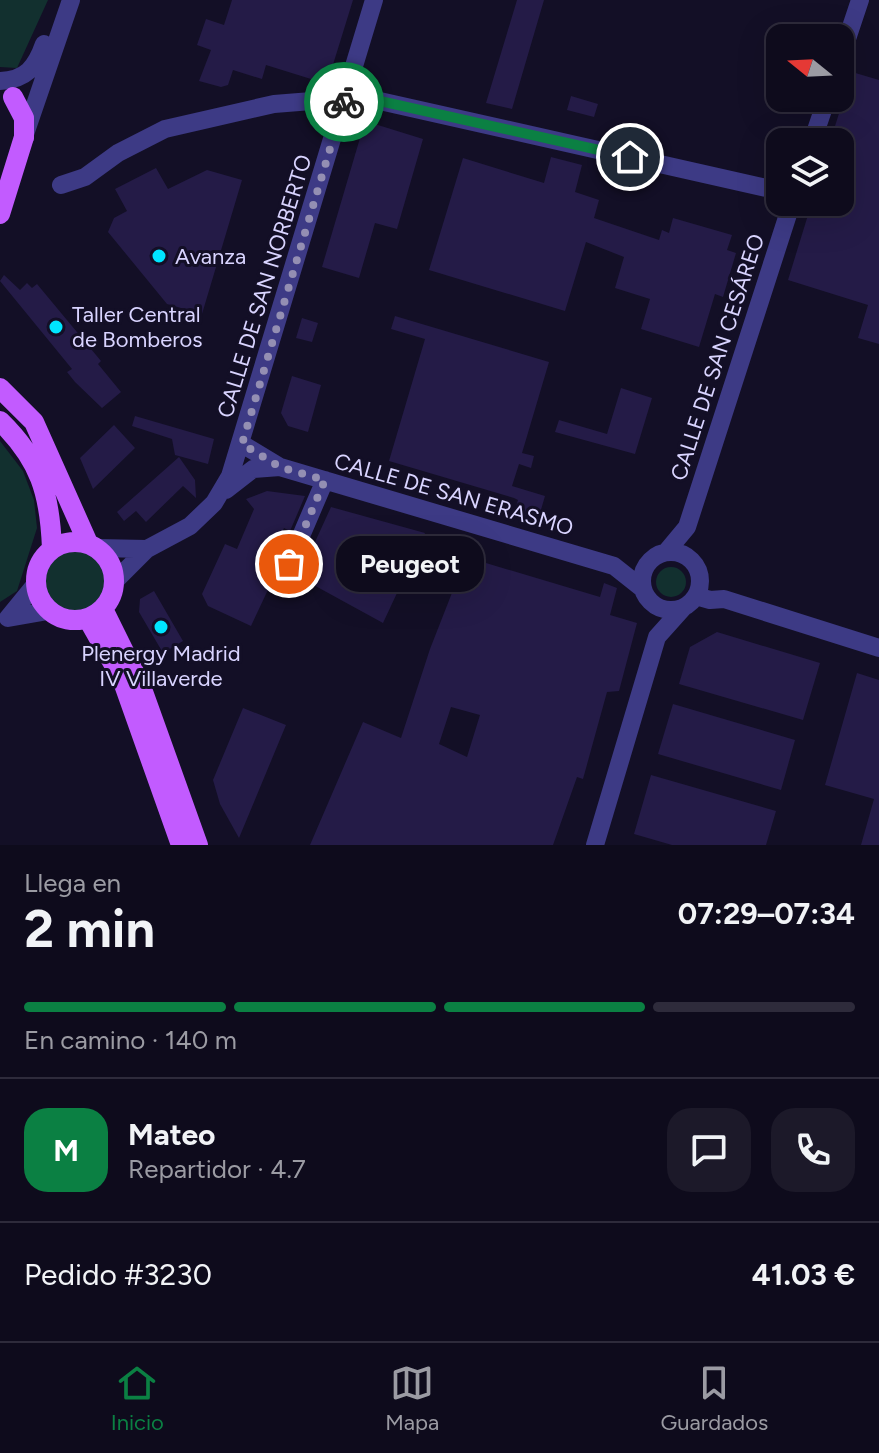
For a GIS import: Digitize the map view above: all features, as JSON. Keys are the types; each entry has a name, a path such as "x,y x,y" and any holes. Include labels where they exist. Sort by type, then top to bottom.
{"main road":[{"path":"0,83 21,108 24,137 0,214"},
{"path":"0,388 34,422 93,546 110,563 115,581 112,595 95,614 61,619 48,611 35,585 42,558 52,549 69,542 93,546"},
{"path":"0,421 28,450 45,493 52,549"},
{"path":"95,614 122,679 181,845"},
{"path":"95,614 141,686 198,845"}],"street":[{"path":"0,83 23,77 33,68 60,0"},
{"path":"24,137 71,0"},
{"name":"CALLE DE SAN NORBERTO","path":"115,581 147,549 190,526 220,495 242,444 374,0"},
{"path":"852,24 860,0"},
{"path":"61,185 85,177 118,153 165,129 274,104 369,98 766,188"},
{"name":"CALLE DE SAN CESÁREO","path":"688,557 687,527 787,216"},
{"name":"CALLE DE SAN ERASMO","path":"242,444 280,467 614,566 648,561"},
{"path":"220,495 253,469 280,467"},
{"path":"289,564 325,480"},
{"name":"CALLE DE SAN CESÁREO","path":"667,551 687,527"},
{"name":"CALLE DE SAN NORBERTO","path":"93,546 147,549"},
{"path":"595,845 657,637 693,595 697,568 688,557 667,551 648,561 641,575 657,637"},
{"name":"CALLE DE SAN ERASMO","path":"614,566 646,595"},
{"path":"4,621 35,585"},
{"path":"646,595 664,609 713,587 724,599 879,648"},
{"path":"4,621 48,611"}],"green space":[{"path":"0,0 48,0 17,68 0,67"},
{"path":"0,441 23,471 34,500 37,528 17,591 0,602"},
{"path":"77,550 95,556 103,564 109,582 103,600 95,608 77,614 59,608 51,600 45,582 51,564 59,556"},
{"path":"671,567 677,568 685,576 685,588 677,596 671,597 665,596 657,588 656,582 657,576 665,568"}],"building":[{"path":"232,0 353,0 327,84 266,65 262,79 233,70 228,85 221,87 199,81 211,50 197,45 206,19 224,25"},
{"path":"517,0 544,0 512,109 486,103"},
{"path":"854,73 879,80 879,344 858,338 868,305 788,280 808,216 854,216 854,128 834,128 839,112 854,112"},
{"path":"571,96 598,104 594,117 567,110"},
{"path":"365,121 423,139 397,229 375,223 359,278 322,267"},
{"path":"551,157 582,165 575,192 599,200 594,218 659,240 662,230 669,233 673,218 732,235 727,250 736,253 723,297 715,294 699,347 641,329 650,299 615,288 624,257 586,242 565,311 429,270 463,158 544,183"},
{"path":"156,168 168,189 207,170 242,180 202,314 167,304 108,232 114,218 127,211 115,189"},
{"name":"Taller Central de Bomberos","path":"4,275 20,290 27,283 32,288 37,284 101,361 98,364 121,392 102,408 75,382 67,372 72,369 0,281"},
{"path":"395,316 549,362 522,453 534,456 531,468 519,464 512,486 545,496 538,520 514,513 518,500 514,498 389,461 425,339 391,329"},
{"path":"302,318 318,323 312,342 296,338"},
{"path":"292,376 321,385 308,432 288,426 281,413"},
{"path":"621,388 652,398 635,454 555,432 559,420 607,434"},
{"path":"135,416 214,439 208,464 175,455 172,439 132,426"},
{"path":"114,425 135,448 93,489 80,458"},
{"path":"179,457 195,480 196,498 183,486 146,522 136,511 124,521 117,512"},
{"path":"267,491 305,496 290,531 284,528 263,573 274,577 251,626 208,606 202,594 225,544 237,549 254,509 246,499"},
{"path":"331,507 425,533 383,623 299,577"},
{"path":"466,557 600,597 604,583 617,588 610,615 637,623 619,691 607,692 583,779 577,777 553,845 310,845 363,722 401,738 430,649","holes":["451,707 480,715 467,757 439,744"]},
{"name":"Plenergy Madrid IV Villaverde","path":"154,591 183,641 163,653 139,612 140,599"},
{"path":"717,632 820,663 803,720 679,684 690,647"},
{"path":"857,673 879,680 879,845 861,845 874,799 825,785"},
{"path":"673,704 795,740 781,790 658,754"},
{"path":"243,708 286,725 239,838 220,804 213,780"},
{"path":"651,775 776,811 766,845 672,845 634,834"}],"way so far":[{"path":"289,564 325,480 280,467 242,444 344,102"}],"place":[{"name":"Avanza","path":"159,256"},
{"name":"Taller Central de Bomberos","path":"56,327"},
{"name":"Peugeot","path":"289,564"},
{"name":"Plenergy Madrid IV Villaverde","path":"161,627"}],"route":[{"path":"344,102 345,98 362,97 630,157"}]}
